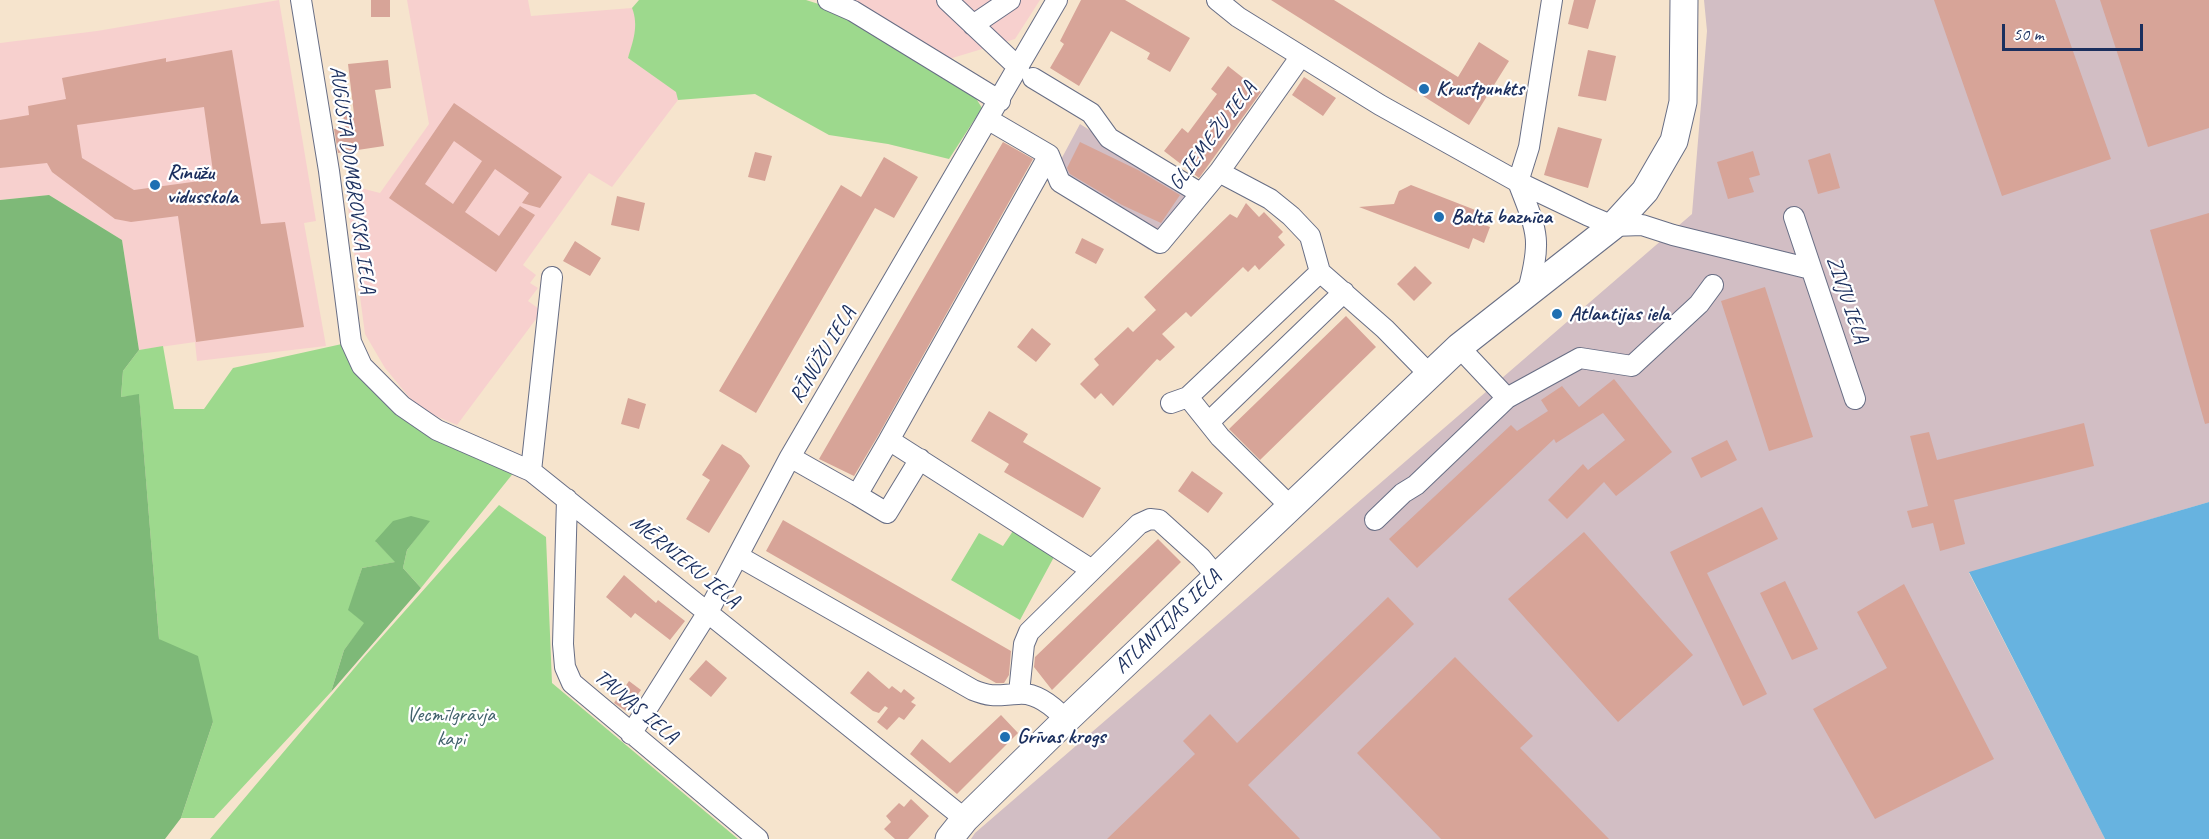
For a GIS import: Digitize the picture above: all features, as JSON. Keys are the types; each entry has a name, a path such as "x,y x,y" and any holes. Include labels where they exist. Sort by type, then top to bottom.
{"main road":[{"name":"ATLANTIJAS IELA","path":"957,829 1066,720 1459,347 1614,226 1646,191 1674,141 1683,102 1684,0"}],"street":[{"name":"AUGUSTA DOMBROVSKA IELA","path":"301,0 329,171 351,342 362,366"},
{"path":"828,0 857,5 1000,101"},
{"path":"947,0 1026,73 1091,113 1109,138 1200,193"},
{"path":"973,25 1010,0"},
{"name":"RĪNŪŽU IELA","path":"631,735 708,612 790,457 1000,101 1026,73 1057,0"},
{"path":"1217,0 1238,17 1380,105 1518,182 1614,226 1642,225 1672,235 1812,269"},
{"path":"1527,294 1537,258 1537,233 1518,182 1529,147 1552,0"},
{"name":"GLIEMEŽU IELA","path":"1049,155 1060,182 1160,243 1220,172 1301,56"},
{"path":"857,495 1049,155 989,120"},
{"path":"1220,172 1270,199 1291,216 1310,236 1320,272 1344,292 1430,375"},
{"name":"ZIVJU IELA","path":"1794,217 1855,399"},
{"path":"1290,506 1220,437 1210,421 1180,400 1320,272"},
{"path":"531,471 552,277"},
{"path":"1375,520 1416,485 1507,398 1580,357 1632,366 1699,304 1713,285"},
{"path":"1210,421 1344,292"},
{"path":"1459,347 1507,398"},
{"name":"MĒRNIEKU IELA","path":"362,366 402,406 437,430 531,471 567,499 708,612 957,829"},
{"path":"889,440 1092,570"},
{"path":"790,457 887,513 920,459"},
{"name":"TAUVAS IELA","path":"567,499 563,592 565,667 572,683 631,735 758,839"},
{"path":"1019,693 1024,644 1029,632 1139,524 1150,519 1158,520 1216,576"},
{"path":"738,556 973,690 988,697 1002,698 1019,693 1050,704 1066,720"}],"shaded area":[{"name":"Rīnūžu vidusskola","path":"279,0 316,221 304,223 326,346 197,361 195,342 139,350 122,240 49,195 0,200 0,43 97,31"},
{"path":"407,0 528,0 531,16 632,8 636,34 628,58 677,92 678,100 612,187 589,173 523,265 536,275 530,283 538,288 528,301 542,311 457,425 419,409 385,368 365,334 345,184 380,193 429,124"},
{"path":"847,0 1040,0 1015,39 949,59"},
{"path":"1704,0 2209,0 2209,502 1969,573 2105,839 971,839 975,833 1692,214 1707,31"},
{"path":"1080,124 1193,196 1149,250 1049,182"}],"green space":[{"path":"639,0 806,0 828,7 969,87 982,108 949,159 888,144 829,135 755,94 678,100 676,92 628,58 635,27 632,8"},
{"path":"49,195 122,240 139,350 123,371 121,397 139,394 159,639 198,656 213,722 181,818 165,839 0,839 0,200"},
{"path":"351,342 402,406 519,466 421,588 403,568 407,550 428,522 376,542 396,562 362,568 349,610 365,623 344,650 331,692 214,818 181,818 213,722 159,639 139,395 121,397 123,371 139,350 163,346 174,409 204,409 233,368"},
{"name":"Vecmīlgrāvja kapi","path":"499,505 546,537 552,683 738,839 210,839 363,658"},
{"path":"411,516 430,521 407,550 403,568 421,588 331,692 344,650 364,623 348,610 362,568 395,562 375,541 393,521"},
{"path":"1013,531 1054,557 1020,620 951,580 979,533 1003,546"}],"water":[{"path":"2209,502 2209,839 2105,839 1969,572"}],"building":[{"path":"371,0 390,0 390,17 371,17"},
{"path":"1081,0 1125,0 1190,38 1170,72 1147,59 1150,53 1111,31 1079,86 1050,68 1064,44 1060,41"},
{"path":"1271,0 1334,0 1458,77 1479,42 1509,61 1469,125"},
{"path":"1574,0 1596,0 1588,29 1568,24"},
{"path":"1934,0 2055,0 2111,159 2002,196"},
{"path":"2100,0 2209,0 2209,128 2148,147"},
{"path":"232,50 261,224 285,222 304,327 196,342 178,216 131,222 115,219 52,172 47,163 0,168 0,120 29,115 28,106 66,99 62,78 166,58 166,62","holes":["204,107 214,179 134,190 82,158 77,125"]},
{"path":"1588,50 1616,56 1606,101 1578,96"},
{"path":"388,60 391,88 375,90 384,146 338,153 334,129 345,127 343,115 354,114 348,64"},
{"path":"1228,66 1261,92 1199,178 1164,151 1182,128 1188,133 1217,94 1211,89"},
{"path":"1304,77 1336,98 1323,116 1292,95"},
{"path":"454,103 562,177 540,208 522,203 529,193 495,169 465,212 499,236 520,206 535,215 496,272 389,198","holes":["454,141 482,161 453,204 425,184"]},
{"path":"1558,127 1602,139 1588,188 1544,175"},
{"path":"1003,142 1033,159 879,434 854,476 819,459"},
{"path":"1080,142 1138,170 1180,195 1161,223 1122,205 1070,174 1067,168"},
{"path":"1753,151 1760,175 1749,178 1754,192 1728,199 1717,162"},
{"path":"755,152 772,156 765,181 748,177"},
{"path":"1830,153 1840,188 1818,194 1808,160"},
{"path":"884,157 918,177 894,218 875,208 756,413 719,391 841,185 861,197"},
{"name":"Baltā baznīca","path":"1411,185 1483,213 1480,223 1490,227 1484,243 1473,238 1469,249 1359,207 1394,204 1399,191"},
{"path":"617,196 645,203 639,231 611,225"},
{"path":"1246,203 1259,217 1264,212 1283,232 1278,237 1285,245 1259,270 1255,265 1248,272 1243,267 1191,317 1186,312 1162,334 1175,347 1160,361 1157,359 1113,406 1101,393 1095,399 1080,384 1099,365 1094,359 1128,327 1133,332 1156,310 1144,297 1230,214 1237,218"},
{"path":"2209,213 2209,423 2205,424 2150,230"},
{"path":"1082,238 1104,249 1096,264 1075,253"},
{"path":"575,241 601,258 590,276 563,261"},
{"path":"1415,266 1432,283 1414,301 1397,284"},
{"path":"1765,287 1813,437 1769,451 1721,301"},
{"path":"1346,316 1376,347 1260,460 1229,429"},
{"path":"1032,328 1051,344 1036,362 1017,347"},
{"path":"1614,379 1672,452 1616,496 1604,482 1567,519 1548,500 1583,464 1588,470 1625,440 1603,413 1556,443 1554,439 1417,568 1389,539 1511,425 1517,431 1548,411 1541,400 1562,386 1579,407"},
{"path":"628,398 646,404 639,429 621,424"},
{"path":"989,411 1028,434 1023,442 1101,488 1083,518 1004,472 1009,464 971,441"},
{"path":"2084,423 2094,466 1954,500 1965,544 1940,551 1933,523 1912,528 1907,511 1928,506 1910,436 1929,432 1937,460"},
{"path":"1727,440 1737,460 1701,478 1691,458"},
{"path":"722,444 741,455 750,466 709,533 686,519 710,480 702,475"},
{"path":"1192,471 1223,493 1208,513 1178,491"},
{"path":"1762,507 1778,539 1707,573 1767,694 1743,706 1670,552"},
{"path":"783,520 1011,651 1009,675 1004,683 996,683 766,551"},
{"path":"1584,532 1693,655 1618,722 1508,599"},
{"path":"1158,539 1181,562 1052,690 1034,667 1035,657"},
{"path":"624,575 656,603 658,600 685,621 670,640 635,613 631,618 606,597"},
{"path":"1785,581 1818,649 1792,660 1760,593"},
{"path":"1904,584 1994,759 1875,819 1813,709 1887,668 1857,612"},
{"path":"1388,597 1414,624 1248,785 1300,839 1107,839 1195,754 1183,741 1210,714 1237,743"},
{"path":"1455,657 1533,736 1520,748 1609,839 1441,839 1357,753"},
{"path":"706,660 727,678 711,697 689,679"},
{"path":"868,671 889,689 892,686 901,693 904,689 915,698 911,702 916,705 904,720 899,717 887,730 877,722 888,708 885,706 879,713 873,711 850,693"},
{"path":"629,681 641,690 626,711 614,703"},
{"path":"1001,715 1018,733 957,794 910,754 922,739 950,763"},
{"path":"911,799 929,816 908,839 895,839 884,829 891,822 886,816 899,803 904,807"}],"place":[{"name":"Krustpunkts","path":"1424,89"},
{"name":"Rīnūžu vidusskola","path":"155,185"},
{"name":"Baltā baznīca","path":"1439,217"},
{"name":"Atlantijas iela","path":"1557,314"},
{"name":"Grīvas krogs","path":"1005,737"}]}
